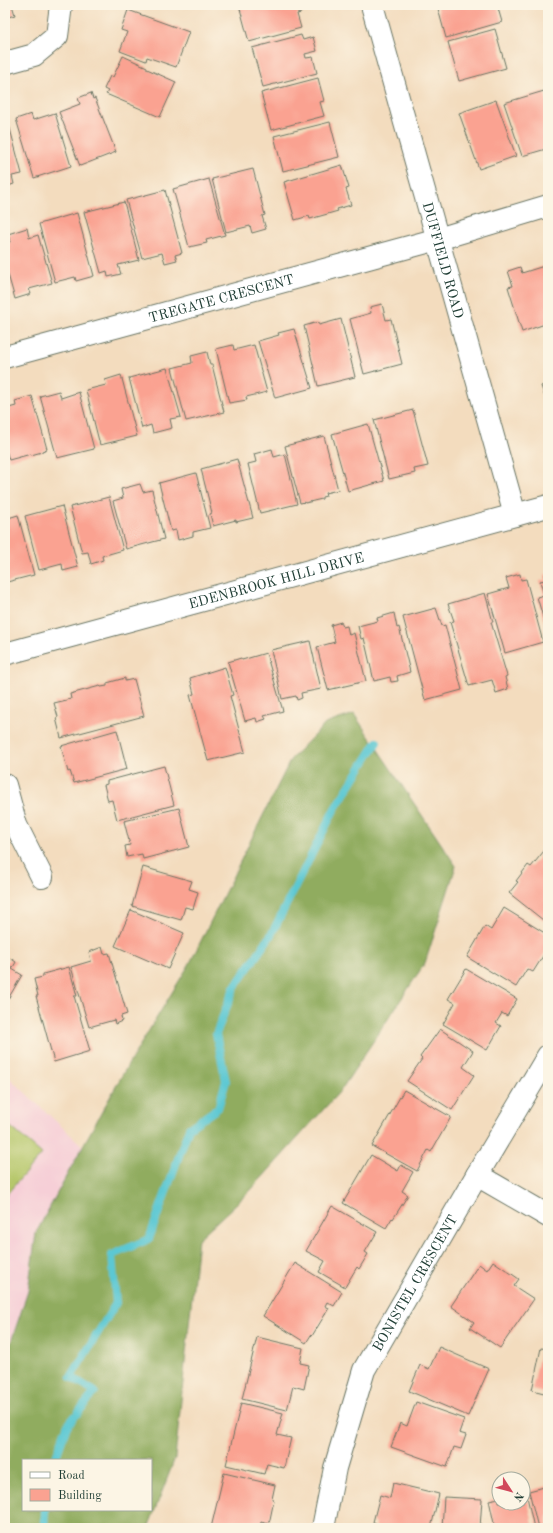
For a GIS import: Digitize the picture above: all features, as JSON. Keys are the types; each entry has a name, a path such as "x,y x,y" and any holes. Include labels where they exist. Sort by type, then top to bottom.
{"street":[{"path":"5,63 34,55 57,36 61,5"},
{"name":"DUFFIELD ROAD","path":"372,5 515,516"},
{"name":"TREGATE CRESCENT","path":"5,357 438,239 548,206"},
{"name":"EDENBROOK HILL DRIVE","path":"5,654 548,506"},
{"path":"5,785 16,825 42,877"},
{"name":"BONISTEL CRESCENT","path":"323,1528 335,1468 364,1370 548,1056"},
{"path":"477,1175 548,1216"}],"shaded area":[{"path":"5,1074 87,1150 5,1396"}],"green space":[{"path":"354,714 456,866 425,963 341,1090 250,1191 198,1239 175,1458 148,1528 5,1528 5,1360 28,1291 36,1233 125,1070 190,963 291,759 325,724"},
{"path":"5,1122 42,1154 5,1196"}],"building":[{"path":"5,5 12,5 15,15 5,18"},
{"path":"239,5 299,5 301,13 297,14 301,28 249,42"},
{"path":"437,5 497,5 502,22 446,38"},
{"path":"128,10 189,32 176,67 147,57 146,61 120,51 127,32 121,30"},
{"path":"495,29 506,68 459,81 448,42"},
{"path":"301,35 303,40 313,37 317,51 305,54 306,58 313,57 317,73 263,87 252,48"},
{"path":"123,56 176,82 160,117 106,94 108,91 104,89 110,76 113,77"},
{"path":"318,78 324,101 320,102 324,116 271,130 261,93"},
{"path":"544,91 548,104 548,155 546,149 522,156 504,103"},
{"path":"91,93 93,99 95,98 116,152 80,166 59,112 80,104 78,98"},
{"path":"496,100 516,156 479,169 459,113"},
{"path":"55,113 71,166 34,178 16,119 31,114 33,120"},
{"path":"330,122 339,157 283,171 274,136"},
{"path":"9,125 22,174 12,176 14,184 5,187 5,126"},
{"path":"342,165 349,188 346,189 351,205 337,209 338,211 310,219 309,216 295,220 284,182"},
{"path":"253,169 265,215 262,216 266,229 252,233 250,226 226,232 212,179"},
{"path":"209,179 225,235 206,240 207,243 189,247 173,189"},
{"path":"165,190 182,253 175,255 177,260 165,263 162,253 142,258 126,200"},
{"path":"124,202 139,260 118,265 121,274 108,277 107,271 101,273 84,212"},
{"path":"77,213 94,276 76,281 75,277 55,282 39,224"},
{"path":"27,228 29,238 38,235 52,283 29,289 31,294 15,299 5,264 5,244 10,242 8,234"},
{"path":"544,266 548,278 548,323 522,332 508,287 513,286 508,271 520,267 522,273"},
{"path":"382,304 386,320 391,319 402,364 364,374 350,319 371,313 370,307"},
{"path":"341,319 355,377 318,386 304,326 318,322 319,325"},
{"path":"294,329 312,388 275,398 258,341 279,335 278,333"},
{"path":"233,345 234,350 254,345 267,392 246,397 247,400 229,403 216,349"},
{"path":"207,352 210,365 212,365 224,412 186,421 172,368 192,363 191,356"},
{"path":"167,368 181,417 170,419 172,428 153,433 151,425 142,428 129,378"},
{"path":"121,375 137,436 100,445 86,390 106,385 105,380"},
{"path":"548,381 548,406 541,386 546,384 545,382"},
{"path":"59,391 61,398 79,392 94,449 57,458 40,396"},
{"path":"32,396 47,449 42,452 9,460 5,447 5,409 16,406 15,401"},
{"path":"413,410 428,466 414,469 415,473 389,479 374,420"},
{"path":"368,424 384,481 348,491 332,434"},
{"path":"324,436 338,490 325,493 326,496 322,497 322,499 300,503 285,446"},
{"path":"272,449 274,457 285,454 297,504 260,513 248,464 256,462 254,454"},
{"path":"237,459 253,518 236,522 236,520 213,526 210,514 212,513 201,469"},
{"path":"196,473 210,528 193,532 193,536 178,540 176,530 171,531 159,483"},
{"path":"140,484 143,492 152,490 164,539 126,549 113,501 123,498 121,489"},
{"path":"109,497 123,550 102,556 103,560 91,564 88,552 82,553 70,507"},
{"path":"62,506 78,567 63,571 62,564 39,570 25,516"},
{"path":"18,515 34,575 7,582 6,578 5,579 5,519"},
{"path":"520,574 521,580 526,579 543,642 505,653 488,594 509,588 506,578"},
{"path":"548,574 548,634 537,597 544,595 540,581 546,580 545,575"},
{"path":"485,593 493,622 491,622 507,676 505,677 508,689 496,693 492,680 469,686 450,622 454,621 448,604"},
{"path":"436,608 442,626 445,625 462,690 425,700 403,617"},
{"path":"394,613 410,672 397,676 398,681 391,682 390,677 374,681 364,638 361,639 358,626 378,621 377,618"},
{"path":"341,622 343,627 347,626 349,635 354,633 366,681 328,690 317,647 335,642 331,625"},
{"path":"310,641 321,689 301,693 302,698 297,700 296,696 282,699 271,650"},
{"path":"266,653 283,711 264,716 266,719 257,722 256,718 245,721 228,662 241,658 242,660"},
{"path":"225,667 233,695 230,696 245,752 208,761 190,695 194,694 190,678"},
{"path":"125,678 125,681 134,679 144,716 61,738 54,703 71,699 70,694 100,686 107,686 107,683"},
{"path":"117,730 127,769 74,783 70,771 68,772 61,746"},
{"path":"164,766 174,805 117,820 112,800 108,801 104,785 107,784 107,781"},
{"path":"179,808 189,847 143,859 142,854 127,857 125,846 130,845 124,821"},
{"path":"548,846 548,924 509,893 518,882 516,881 528,865 531,867"},
{"path":"143,867 192,881 189,889 198,892 193,909 185,907 181,920 132,906"},
{"path":"504,908 548,935 544,943 548,945 548,948 533,972 527,969 516,987 467,957 485,926 491,930"},
{"path":"131,910 184,933 168,969 115,946"},
{"path":"102,947 104,954 109,953 127,1014 121,1016 122,1021 115,1024 114,1020 89,1027 71,967 91,961 89,952"},
{"path":"10,958 16,962 12,969 22,975 5,1004 5,964"},
{"path":"69,967 77,996 74,996 90,1051 54,1062 36,996 38,996 34,979 43,977 43,974"},
{"path":"466,969 517,999 507,1016 502,1013 496,1023 501,1026 487,1050 443,1024 455,1003 448,999"},
{"path":"440,1029 473,1051 463,1067 474,1075 452,1110 407,1081 422,1059 420,1057"},
{"path":"404,1090 451,1117 431,1152 428,1150 417,1171 372,1146"},
{"path":"371,1155 398,1171 401,1165 413,1172 402,1191 408,1195 386,1228 343,1203"},
{"path":"332,1206 377,1232 365,1252 368,1254 359,1269 357,1267 345,1287 319,1272 325,1261 306,1251"},
{"path":"493,1261 519,1279 514,1286 534,1299 500,1348 470,1328 474,1322 451,1306 479,1264 487,1270"},
{"path":"295,1263 342,1292 334,1306 327,1302 325,1306 329,1308 306,1343 263,1316"},
{"path":"257,1337 303,1348 300,1363 309,1365 304,1389 293,1386 287,1410 242,1399"},
{"path":"439,1347 489,1369 468,1416 409,1391 420,1365 429,1369"},
{"path":"541,1348 548,1349 548,1394 532,1390"},
{"path":"416,1402 464,1419 459,1433 466,1435 461,1449 454,1447 447,1467 391,1447 400,1423 407,1426"},
{"path":"241,1403 283,1413 277,1435 291,1438 284,1468 267,1464 264,1474 226,1465"},
{"path":"224,1473 275,1485 272,1499 274,1500 269,1524 261,1522 260,1528 211,1528"},
{"path":"393,1483 439,1494 431,1528 375,1528 376,1523 373,1522 380,1495 390,1498"},
{"path":"548,1486 548,1528 538,1528 531,1499 531,1490"},
{"path":"444,1497 482,1499 480,1528 442,1528"},
{"path":"491,1511 530,1511 534,1528 495,1528"}],"waterway":[{"path":"55,1459 67,1426 95,1392 71,1377 116,1303 112,1255 149,1239 189,1128 218,1108 226,1081 216,1034 234,988 271,935 334,810 377,742"},
{"path":"44,1528 45,1511"}]}
